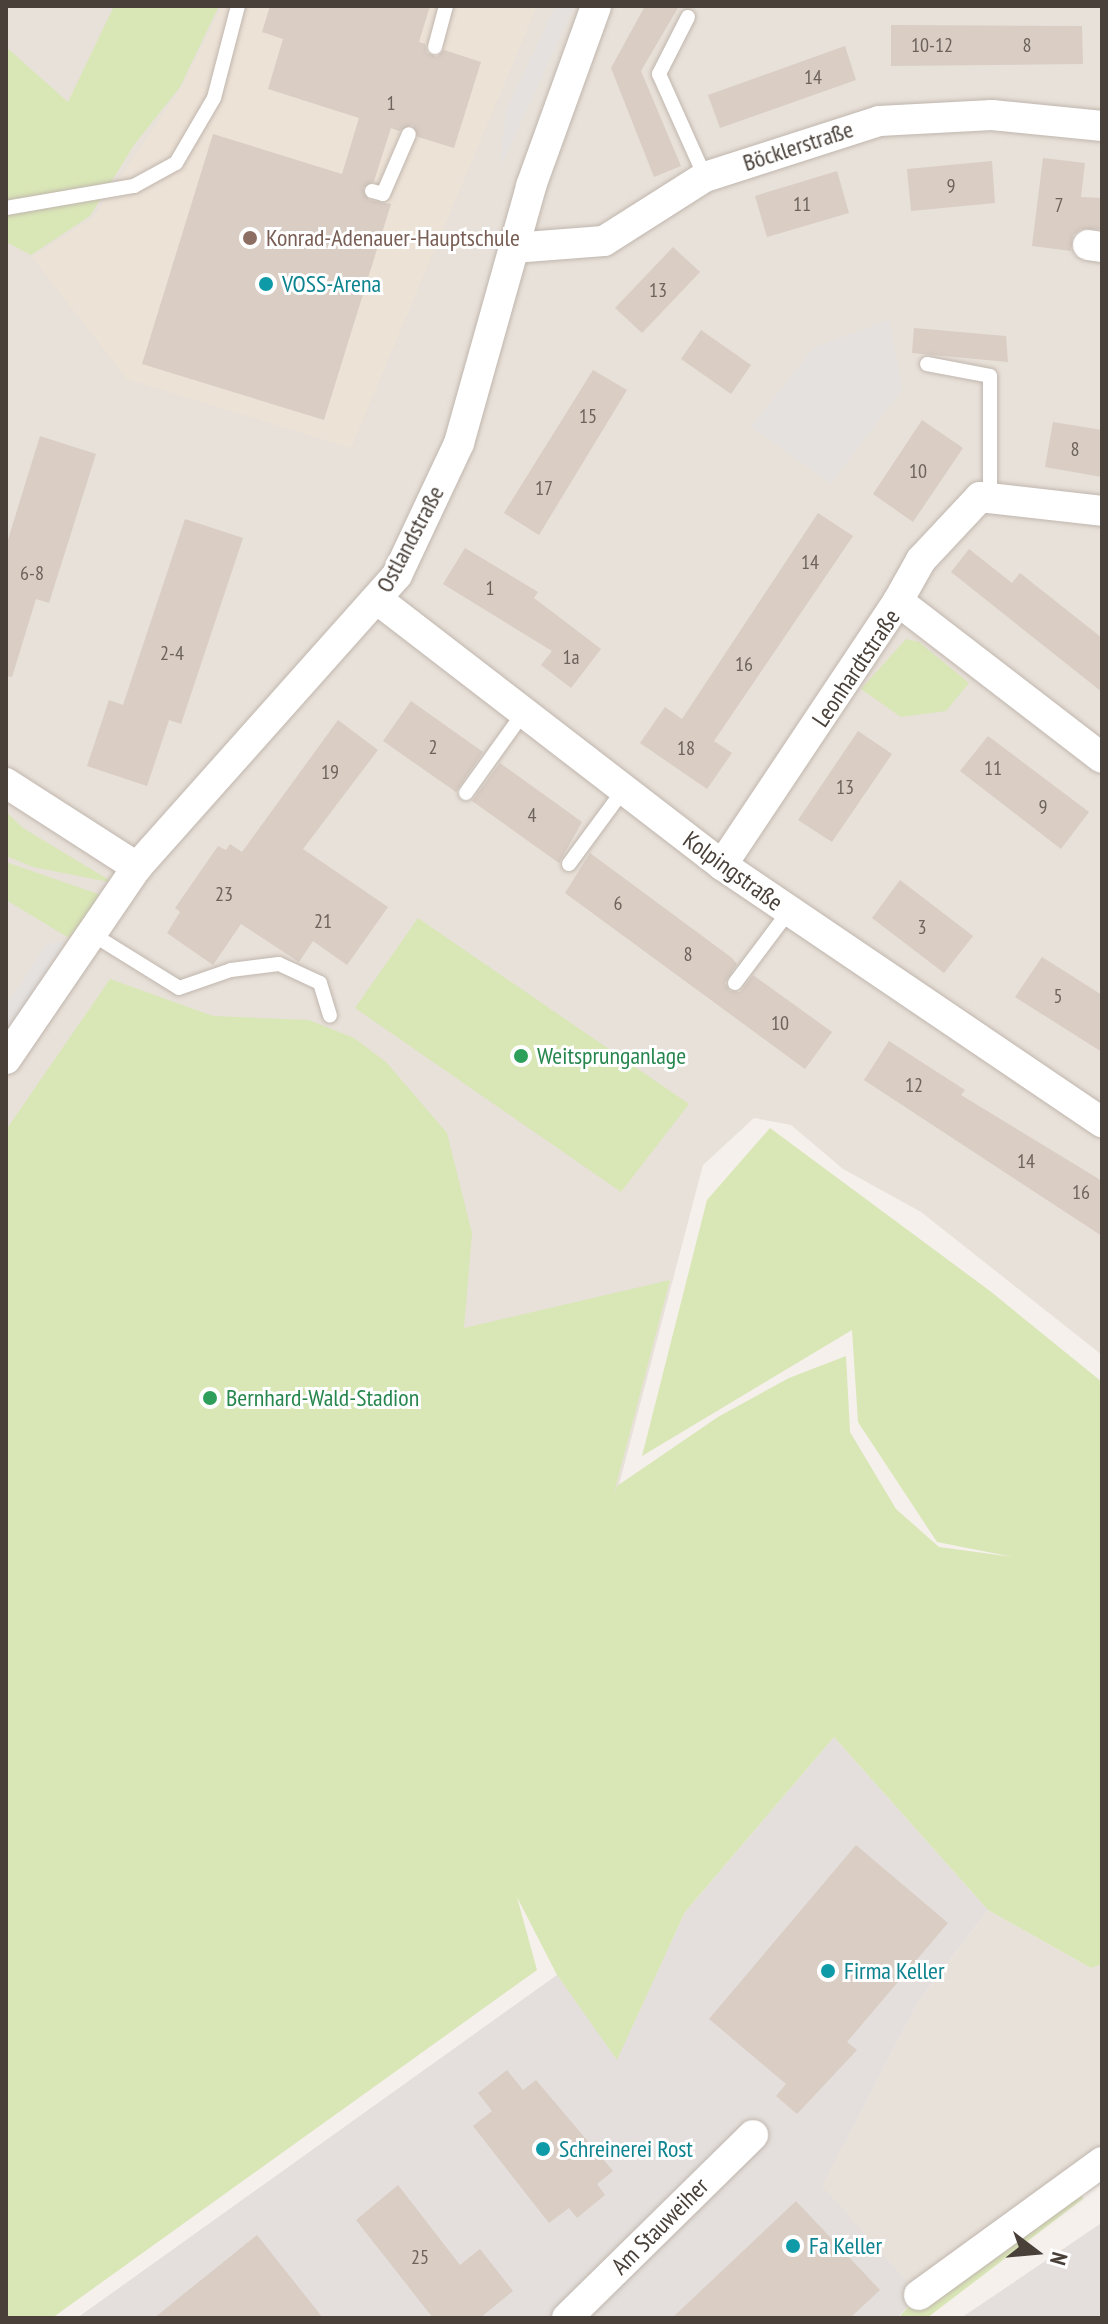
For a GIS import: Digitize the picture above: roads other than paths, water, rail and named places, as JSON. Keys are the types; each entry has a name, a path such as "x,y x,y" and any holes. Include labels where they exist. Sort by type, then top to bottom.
{"street":[{"name":"Ostlandstraße","path":"10,1043 92,934 137,867 378,600 397,575 459,443 513,248 596,6"},
{"name":"Böcklerstraße","path":"513,248 604,241 705,177 879,121 992,115 1102,126"},
{"path":"898,601 921,560 980,497 1102,511"},
{"name":"Kolpingstraße","path":"378,600 722,865 1102,1122"},
{"name":"Leonhardtstraße","path":"722,865 898,601 1102,758"},
{"path":"6,783 137,867"},
{"name":"Am Stauweiher","path":"567,2318 753,2135"},
{"path":"919,2295 1099,2169"}],"lane":[{"path":"6,208 134,186 176,163 214,98 238,6"},
{"path":"435,47 446,6"},
{"path":"688,17 659,74 705,177"},
{"path":"372,191 383,194 409,134"},
{"path":"927,364 990,376 990,498"},
{"path":"466,793 524,712"},
{"path":"569,864 624,789"},
{"path":"735,983 789,911"},
{"path":"92,934 179,988 231,970 279,964 320,983 330,1015"}],"place":[{"name":"Konrad-Adenauer-Hauptschule","path":"250,238"},
{"name":"VOSS-Arena","path":"266,284"},
{"name":"Weitsprunganlage","path":"521,1056"},
{"name":"Bernhard-Wald-Stadion","path":"210,1398"},
{"name":"Firma Keller","path":"828,1971"},
{"name":"Schreinerei Rost","path":"543,2149"},
{"name":"Fa Keller","path":"793,2246"}]}
